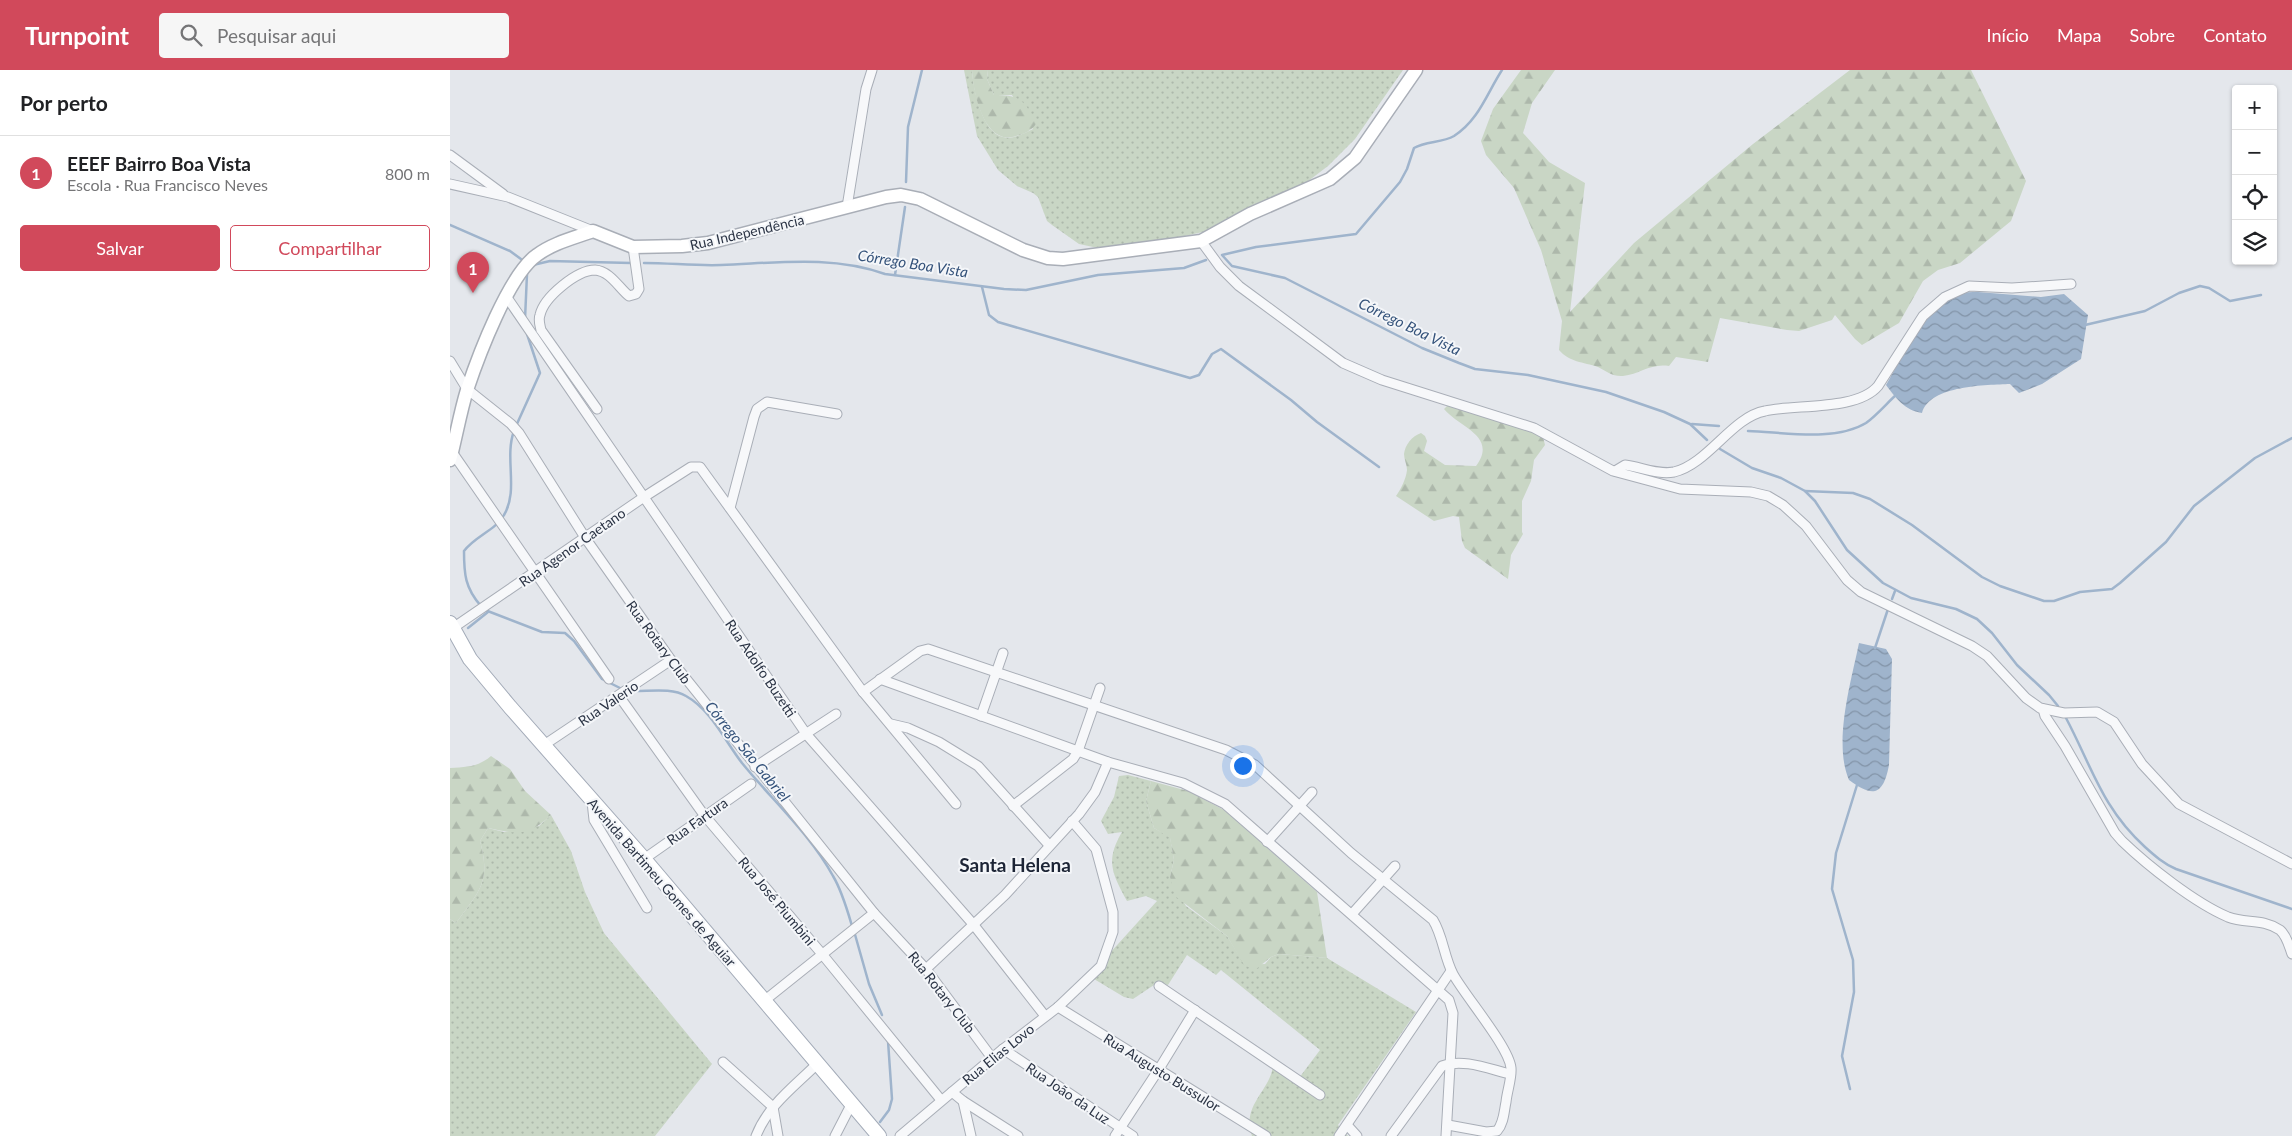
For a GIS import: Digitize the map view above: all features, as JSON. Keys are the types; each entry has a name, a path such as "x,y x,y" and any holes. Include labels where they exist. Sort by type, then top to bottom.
{"main road":[{"name":"Avenida Bartimeu Gomes de Aguiar","path":"451,628 470,659 592,802 644,859 878,1134"}],"street":[{"path":"847,207 865,96 872,70"},
{"path":"1416,70 1366,145 1343,169 1330,179 1250,214 1201,240 1220,267 1238,286 1343,364 1382,380 1534,428 1557,439 1585,457 1615,471 1680,489 1751,492 1768,496 1783,505 1806,526 1847,580 1861,592 1972,646 1987,656 2026,698 2043,709 2064,713 2098,712 2114,722 2142,764 2179,804 2292,864"},
{"path":"450,155 508,197"},
{"path":"450,184 508,197 593,231"},
{"name":"Rua Independência","path":"593,231 632,247 708,244 847,207 901,195 920,199 1015,247 1048,258 1062,258 1201,240"},
{"path":"593,231 561,242 536,255 506,296 467,389 451,456 609,679"},
{"path":"597,409 541,330 540,315 544,306 557,290 579,274 595,270 612,278 627,295 636,294 639,289 632,247"},
{"path":"1615,471 1625,465 1663,473 1674,472 1699,460 1744,422 1763,411 1852,400 1868,394 1878,386 1923,316 1932,307 1957,290 1969,286 1983,285 2012,288 2071,284"},
{"name":"Rua Adolfo Buzetti","path":"506,296 807,735 973,924 1045,1016"},
{"name":"Rua Rotary Club","path":"450,361 467,389 512,425 519,433 586,539 671,660 874,913 926,969 992,1058"},
{"path":"837,414 767,402 762,404 754,417 730,508 863,692 956,804"},
{"name":"Rua Agenor Caetano","path":"451,628 485,608 644,497 691,467 700,467 704,470 730,508"},
{"path":"863,692 920,651 928,649 1240,756 1255,765 1384,880 1434,920 1451,971 1460,988 1509,1059 1510,1074 1503,1116 1497,1130 1486,1132 1448,1125"},
{"path":"981,716 1003,653"},
{"name":"Rua Valerio","path":"544,745 671,660"},
{"path":"880,679 1108,762 1183,783 1232,808 1267,842 1449,1000 1453,1013 1446,1136"},
{"path":"1013,806 1065,767 1078,751 1100,688"},
{"name":"Rua José Piumbini","path":"623,693 704,815 822,954 941,1100"},
{"path":"2043,709 2045,716 2065,746 2114,833 2122,841 2182,889 2219,912 2230,918 2264,922 2277,929 2285,936 2292,954"},
{"path":"755,767 807,735 836,714"},
{"path":"891,724 908,728 939,742 967,758 991,779 1049,845"},
{"path":"926,969 1005,895 1072,821 1095,792 1108,762"},
{"name":"Rua Fartura","path":"644,859 750,784"},
{"path":"1267,842 1312,792"},
{"path":"592,802 594,820 647,908"},
{"name":"Rua Elias Lovo","path":"900,1136 1003,1049 1058,1007 1101,966 1113,932 1113,912 1096,849 1072,821"},
{"path":"1352,914 1395,866"},
{"path":"764,1001 874,913"},
{"path":"1339,1136 1451,971"},
{"path":"1159,986 1320,1095"},
{"path":"1449,1000 1460,988"},
{"name":"Rua Augusto Bussulor","path":"1058,1007 1266,1136"},
{"path":"1118,1132 1159,1070 1195,1010"},
{"name":"Rua João da Luz","path":"1003,1049 1118,1132 1133,1136"},
{"path":"723,1062 773,1107 778,1136"},
{"path":"1391,1136 1438,1069 1450,1062 1460,1062 1510,1074"},
{"path":"756,1136 764,1118 773,1107 818,1064"},
{"path":"952,1092 1018,1136"},
{"path":"963,1101 971,1136"},
{"path":"835,1136 852,1103"},
{"path":"1347,1125 1357,1136"}],"green space":[{"path":"964,70 972,70 974,88 980,109 989,127 996,134 1011,138 1033,129 1012,95 994,95 987,79 988,70 1403,70 1355,139 1328,166 1299,188 1234,225 1140,246 1098,248 1079,244 1052,225 1047,221 1038,197 1017,186 998,170 977,136"},
{"path":"972,70 988,70 987,79 994,95 1010,96 1021,100 1036,124 1027,132 1016,136 1005,137 996,133 988,126 982,115 975,91"},
{"path":"1521,70 1555,70 1532,103 1523,133 1549,162 1585,183 1570,312 1634,243 1753,144 1850,70 1971,70 2026,181 2011,221 1960,263 1938,270 1923,281 1899,323 1862,345 1835,315 1832,320 1799,331 1720,318 1708,362 1676,357 1669,366 1651,367 1629,375 1616,376 1598,367 1567,357 1559,350 1562,321 1541,250 1514,188 1486,155 1481,141 1493,109"},
{"path":"1451,402 1493,412 1543,437 1545,445 1534,460 1531,481 1522,501 1523,534 1511,555 1508,579 1465,548 1462,541 1459,517 1453,516 1434,521 1396,496 1403,484 1406,473 1407,468 1404,454 1406,447 1418,434 1421,433 1425,436 1427,441 1424,451 1445,465 1476,466 1482,456 1483,447 1480,440 1444,409"},
{"path":"491,756 510,769 525,791 551,815 536,827 522,832 507,832 488,828 480,841 484,866 484,876 481,885 456,923 450,919 450,768 467,767 486,760"},
{"path":"1128,775 1151,781 1146,801 1154,828 1170,837 1174,860 1170,877 1186,906 1227,936 1245,965 1265,964 1271,957 1279,954 1327,958 1416,1012 1338,1125 1348,1136 1252,1136 1250,1116 1257,1099 1271,1075 1273,1066 1296,1082 1320,1050 1221,970 1216,975 1187,955 1168,985 1157,983 1133,999 1124,997 1089,976 1157,901 1146,896 1127,901 1112,867 1114,851 1122,832 1108,834 1101,821 1114,797 1119,776"},
{"path":"1151,781 1188,791 1224,810 1317,892 1327,958 1279,954 1271,957 1255,970 1244,965 1227,936 1175,896 1170,877 1174,860 1170,838 1154,828 1146,801"},
{"path":"551,815 571,851 585,892 604,933 712,1064 655,1136 450,1136 450,919 456,923 481,885 484,876 484,866 480,841 488,828 504,832 539,826"}],"water":[{"path":"1978,292 2041,297 2064,294 2088,315 2081,359 2042,384 2019,393 2010,384 1974,386 1960,388 1936,397 1927,404 1922,413 1905,406 1886,385 1907,347 1925,321 1946,301 1960,293"},
{"path":"1859,643 1886,649 1892,659 1889,765 1887,776 1880,788 1875,791 1864,789 1849,780 1843,748 1845,712"}],"waterway":[{"path":"906,182 908,127 922,70"},
{"name":"Córrego Boa Vista","path":"1502,70 1482,106 1463,130 1449,138 1414,148 1407,169 1400,182 1356,234 1256,247 1222,255 1232,266 1285,278 1422,348 1459,363 1475,369 1528,375 1606,392 1664,412 1690,424 1707,440"},
{"path":"895,275 905,207"},
{"name":"Córrego São Gabriel","path":"450,225 510,251 525,262"},
{"name":"Córrego Boa Vista","path":"644,263 712,265 824,262 845,264 885,274 1026,290 1098,275 1184,268 1206,260"},
{"name":"Córrego Boa Vista","path":"533,265 550,261 631,263"},
{"name":"Córrego São Gabriel","path":"525,319 527,274"},
{"path":"2085,325 2145,311 2179,293 2200,286 2209,288 2230,301 2261,295"},
{"path":"982,287 989,315 998,322 1190,378 1199,375 1212,354 1221,349 1379,467"},
{"name":"Córrego São Gabriel","path":"516,426 540,373 527,334"},
{"path":"1748,431 1824,434 1853,429 1866,423 1897,394"},
{"path":"1692,424 1719,426"},
{"name":"Córrego São Gabriel","path":"481,606 466,580 464,551 496,525 504,515 510,495 510,452 514,431"},
{"path":"1805,491 1853,493 1870,499 1912,525 1982,577 2000,586 2044,601 2054,601 2080,592 2112,589 2166,542 2194,506 2255,458 2292,438"},
{"name":"Córrego Boa Vista","path":"1720,449 1752,468 1781,478 1805,491 1815,501 1847,550 1883,583 1911,598 1956,609 1977,619 1992,633 2017,665 2058,706"},
{"path":"1892,599 1895,591"},
{"path":"1875,648 1888,609"},
{"name":"Córrego São Gabriel","path":"485,610 542,632 565,633 574,641 602,679 622,689"},
{"path":"468,628 488,612"},
{"name":"Córrego São Gabriel","path":"629,691 680,693 703,709 742,763 802,832 824,861 839,888 852,926"},
{"name":"Córrego Boa Vista","path":"2066,718 2108,802 2130,832 2152,854 2176,869 2292,909"},
{"path":"1850,1089 1842,1056 1854,992 1853,960 1832,889 1836,853 1857,785"},
{"name":"Córrego São Gabriel","path":"854,931 869,984 882,1015"},
{"name":"Córrego São Gabriel","path":"880,1122 889,1110 892,1099 888,1041"}],"place":[{"name":"EEEF Bairro Boa Vista","path":"473,293"}],"district":[{"name":"Santa Helena","path":"1015,864"}]}
